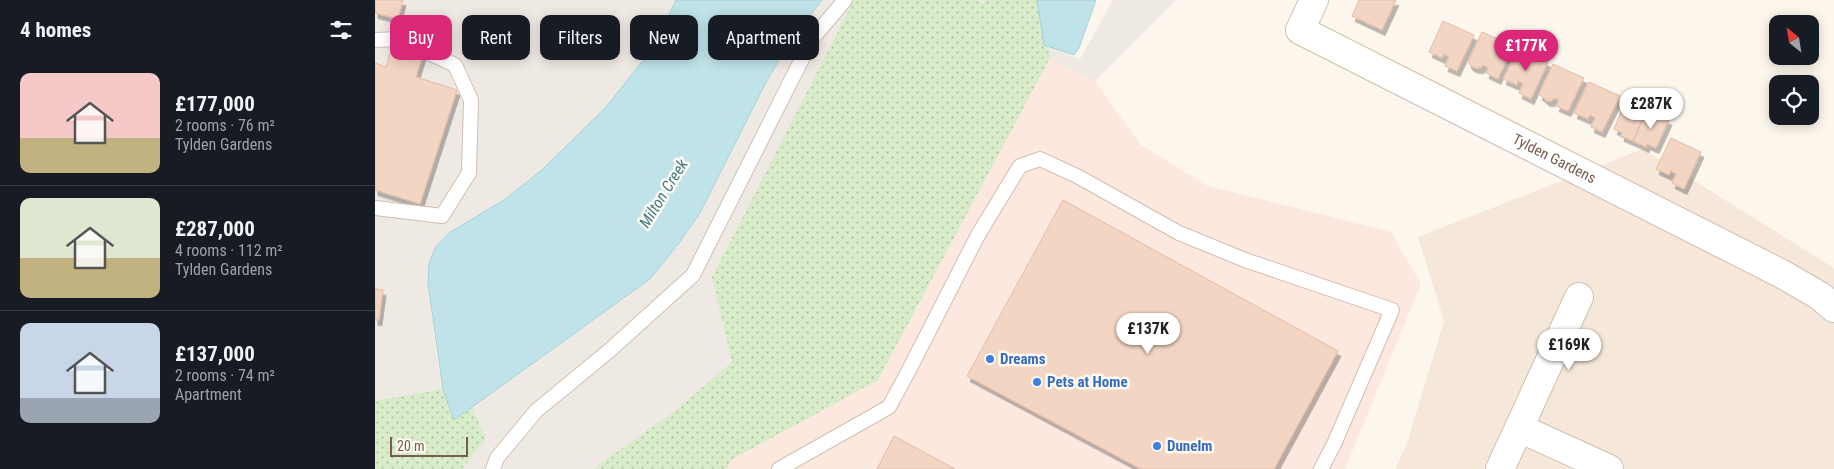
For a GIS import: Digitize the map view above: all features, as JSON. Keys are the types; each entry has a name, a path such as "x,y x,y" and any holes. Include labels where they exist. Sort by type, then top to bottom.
{"street":[{"name":"Tylden Gardens","path":"1313,0 1300,30 1782,274 1820,296 1834,308"},
{"path":"1500,469 1579,297"},
{"path":"1519,428 1609,469"}],"lane":[{"path":"493,469 497,458 536,411 611,350 693,275 812,39 845,0"},
{"path":"375,40 399,39 455,65 471,100 469,172 442,216 375,208"},
{"path":"779,469 889,407 978,235 1020,166 1040,159 1077,176 1179,233 1245,260 1392,310 1334,444 1321,469"}],"shaded area":[{"path":"375,0 676,0 669,15 630,15 630,60 643,60 606,107 543,169 429,263 428,283 437,357 443,389 455,419 700,213 779,60 819,60 819,15 810,15 822,0 1037,0 1044,45 1080,59 1113,0 1176,0 1095,81 1050,58 878,380 731,460 727,469 375,469"},
{"path":"1050,58 1095,81 1141,145 1208,186 1391,232 1421,284 1345,469 727,469 731,460 878,380"},
{"path":"1643,149 1834,268 1834,469 1395,469 1407,443 1444,321 1418,237"}],"green space":[{"path":"854,0 978,0 983,4 985,0 1039,0 1050,58 878,380 731,460 727,469 593,469 675,411 732,362 712,277"},
{"path":"443,389 454,419 472,407 486,439 462,469 375,469 375,401"}],"water":[{"name":"Milton Creek","path":"676,0 822,0 810,15 708,15 708,60 779,60 700,213 650,279 454,420 443,389 428,283 429,263 435,248 449,233 504,200 543,169 606,107 643,60 698,60 698,15 669,15"},
{"path":"1037,0 1096,0 1079,48 1074,55 1044,45"}],"building":[{"path":"375,0 403,0 399,15 390,15 390,17 375,13"},
{"path":"1359,0 1396,0 1382,30 1352,16"},
{"path":"1443,21 1474,35 1457,71 1445,66 1449,57 1444,54 1442,58 1429,52"},
{"path":"1482,32 1513,46 1498,79 1486,73 1488,68 1483,65 1481,68 1476,68 1468,62"},
{"path":"1518,48 1548,62 1531,99 1519,93 1523,84 1518,81 1517,85 1503,79"},
{"path":"390,54 390,60 421,60 416,77 457,90 420,204 375,190 375,63 386,67"},
{"path":"1553,64 1584,78 1568,111 1556,106 1559,100 1554,98 1552,101 1547,101 1539,94"},
{"path":"1589,82 1620,96 1602,132 1591,127 1595,118 1590,115 1588,119 1574,113"},
{"path":"1626,100 1647,110 1633,141 1621,136 1622,133 1614,129"},
{"path":"1647,110 1669,120 1656,148 1647,144 1646,147 1633,141"},
{"path":"1671,138 1701,152 1684,189 1672,183 1676,174 1671,171 1669,175 1656,169"},
{"path":"1063,200 1338,351 1274,469 1141,469 967,376"},
{"path":"375,289 383,290 379,320 375,320"},
{"path":"894,436 955,469 877,469"}],"place":[{"name":"Dreams","path":"990,359"},
{"name":"Pets at Home","path":"1037,382"},
{"name":"Dunelm","path":"1157,446"}]}
